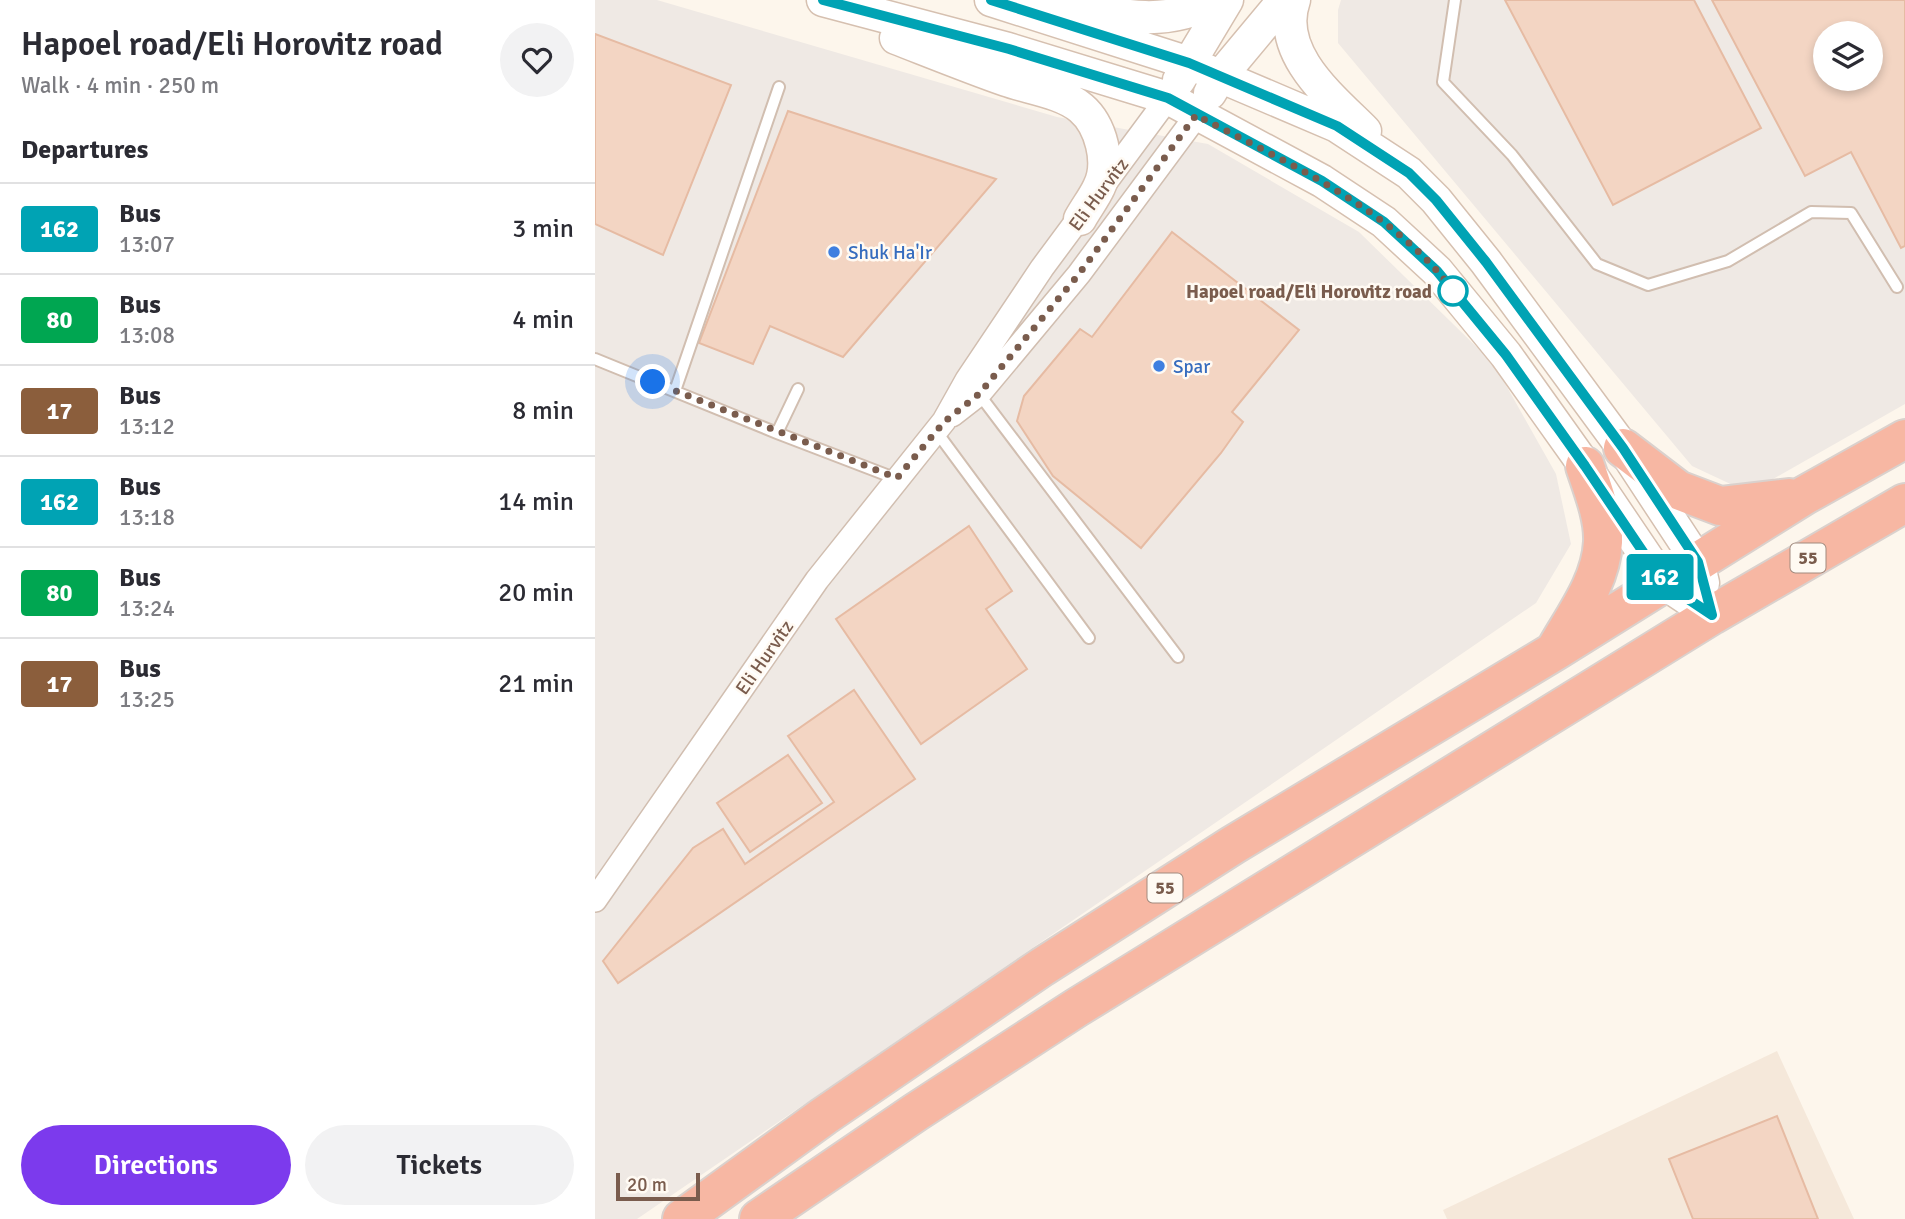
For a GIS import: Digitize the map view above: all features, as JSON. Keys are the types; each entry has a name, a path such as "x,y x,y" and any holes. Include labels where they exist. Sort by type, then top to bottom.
{"highway":[{"name":"55","path":"682,1219 824,1116 1042,967 1233,845 1555,651 1805,495 1905,439"},
{"path":"1623,448 1678,490 1720,506 1760,503 1805,495"},
{"path":"1555,651 1598,573 1603,540 1597,503 1585,466"},
{"name":"55","path":"759,1219 1076,1008 1712,615 1905,503"}],"main road":[{"path":"796,0 1080,107 1092,120 1101,140 1104,161 1101,185 1080,219"},
{"path":"823,0 1009,49 1168,98 1322,181 1384,222 1437,271 1506,355 1664,583 1712,615"},
{"path":"991,0 1189,63 1337,126 1409,173"},
{"path":"1050,0 1152,19 1195,12 1216,0"},
{"name":"Eli Hurvitz","path":"1168,98 1227,0"},
{"name":"Eli Hurvitz","path":"1196,115 1219,78 1284,0"},
{"path":"1294,0 1289,13 1296,48 1315,82 1436,200 1486,262 1623,448 1698,562 1712,615"}],"street":[{"name":"Eli Hurvitz","path":"595,900 817,580 940,426 1034,279 1168,98"},
{"name":"Eli Hurvitz","path":"940,426 979,394 1079,274 1196,115"}],"lane":[{"path":"1455,0 1443,82 1512,155 1597,264 1648,285 1728,261 1811,212 1851,213 1897,287"},
{"path":"675,391 779,87"},
{"path":"595,359 897,478"},
{"path":"778,433 797,388"},
{"path":"979,394 1178,657"},
{"path":"940,426 1089,638"}],"shaded area":[{"path":"595,0 657,0 1057,117 1208,144 1359,232 1494,364 1556,474 1571,544 1536,603 637,1219 595,1219"},
{"path":"1341,0 1905,0 1905,404 1773,479 1739,488 1692,466 1338,43 1338,10"},
{"path":"1777,1051 1854,1219 1447,1219 1443,1210"}],"building":[{"path":"1505,0 1694,0 1761,128 1613,205"},
{"path":"1712,0 1905,0 1905,246 1901,248 1851,152 1805,176"},
{"path":"595,34 731,85 663,255 595,224"},
{"name":"Shuk Ha'Ir","path":"788,111 996,179 843,357 770,326 753,364 699,343"},
{"name":"Spar","path":"1172,232 1299,330 1232,412 1243,422 1221,453 1141,548 1053,476 1017,421 1024,396 1080,329 1092,337"},
{"path":"969,526 1012,591 986,609 1027,669 921,744 836,619"},
{"path":"854,690 915,779 618,983 603,961 693,848 723,829 745,864 834,802 788,736"},
{"path":"788,755 822,803 750,852 717,803"},
{"path":"1777,1116 1818,1219 1693,1219 1669,1159"}],"bus line":[{"name":"162","path":"823,0 1009,49 1168,98 1322,181 1384,222 1437,271 1506,355 1664,583 1712,615 1698,562 1623,448 1486,262 1436,200 1409,173 1337,126 1189,63 991,0"}],"place":[{"name":"Shuk Ha'Ir","path":"834,252"},
{"name":"Hapoel road/Eli Horovitz road","path":"1453,291"},
{"name":"Spar","path":"1159,366"}],"route":[{"path":"653,382 897,478 944,422 979,394 1079,274 1196,115 1322,181 1384,222 1437,271 1453,291"}]}
